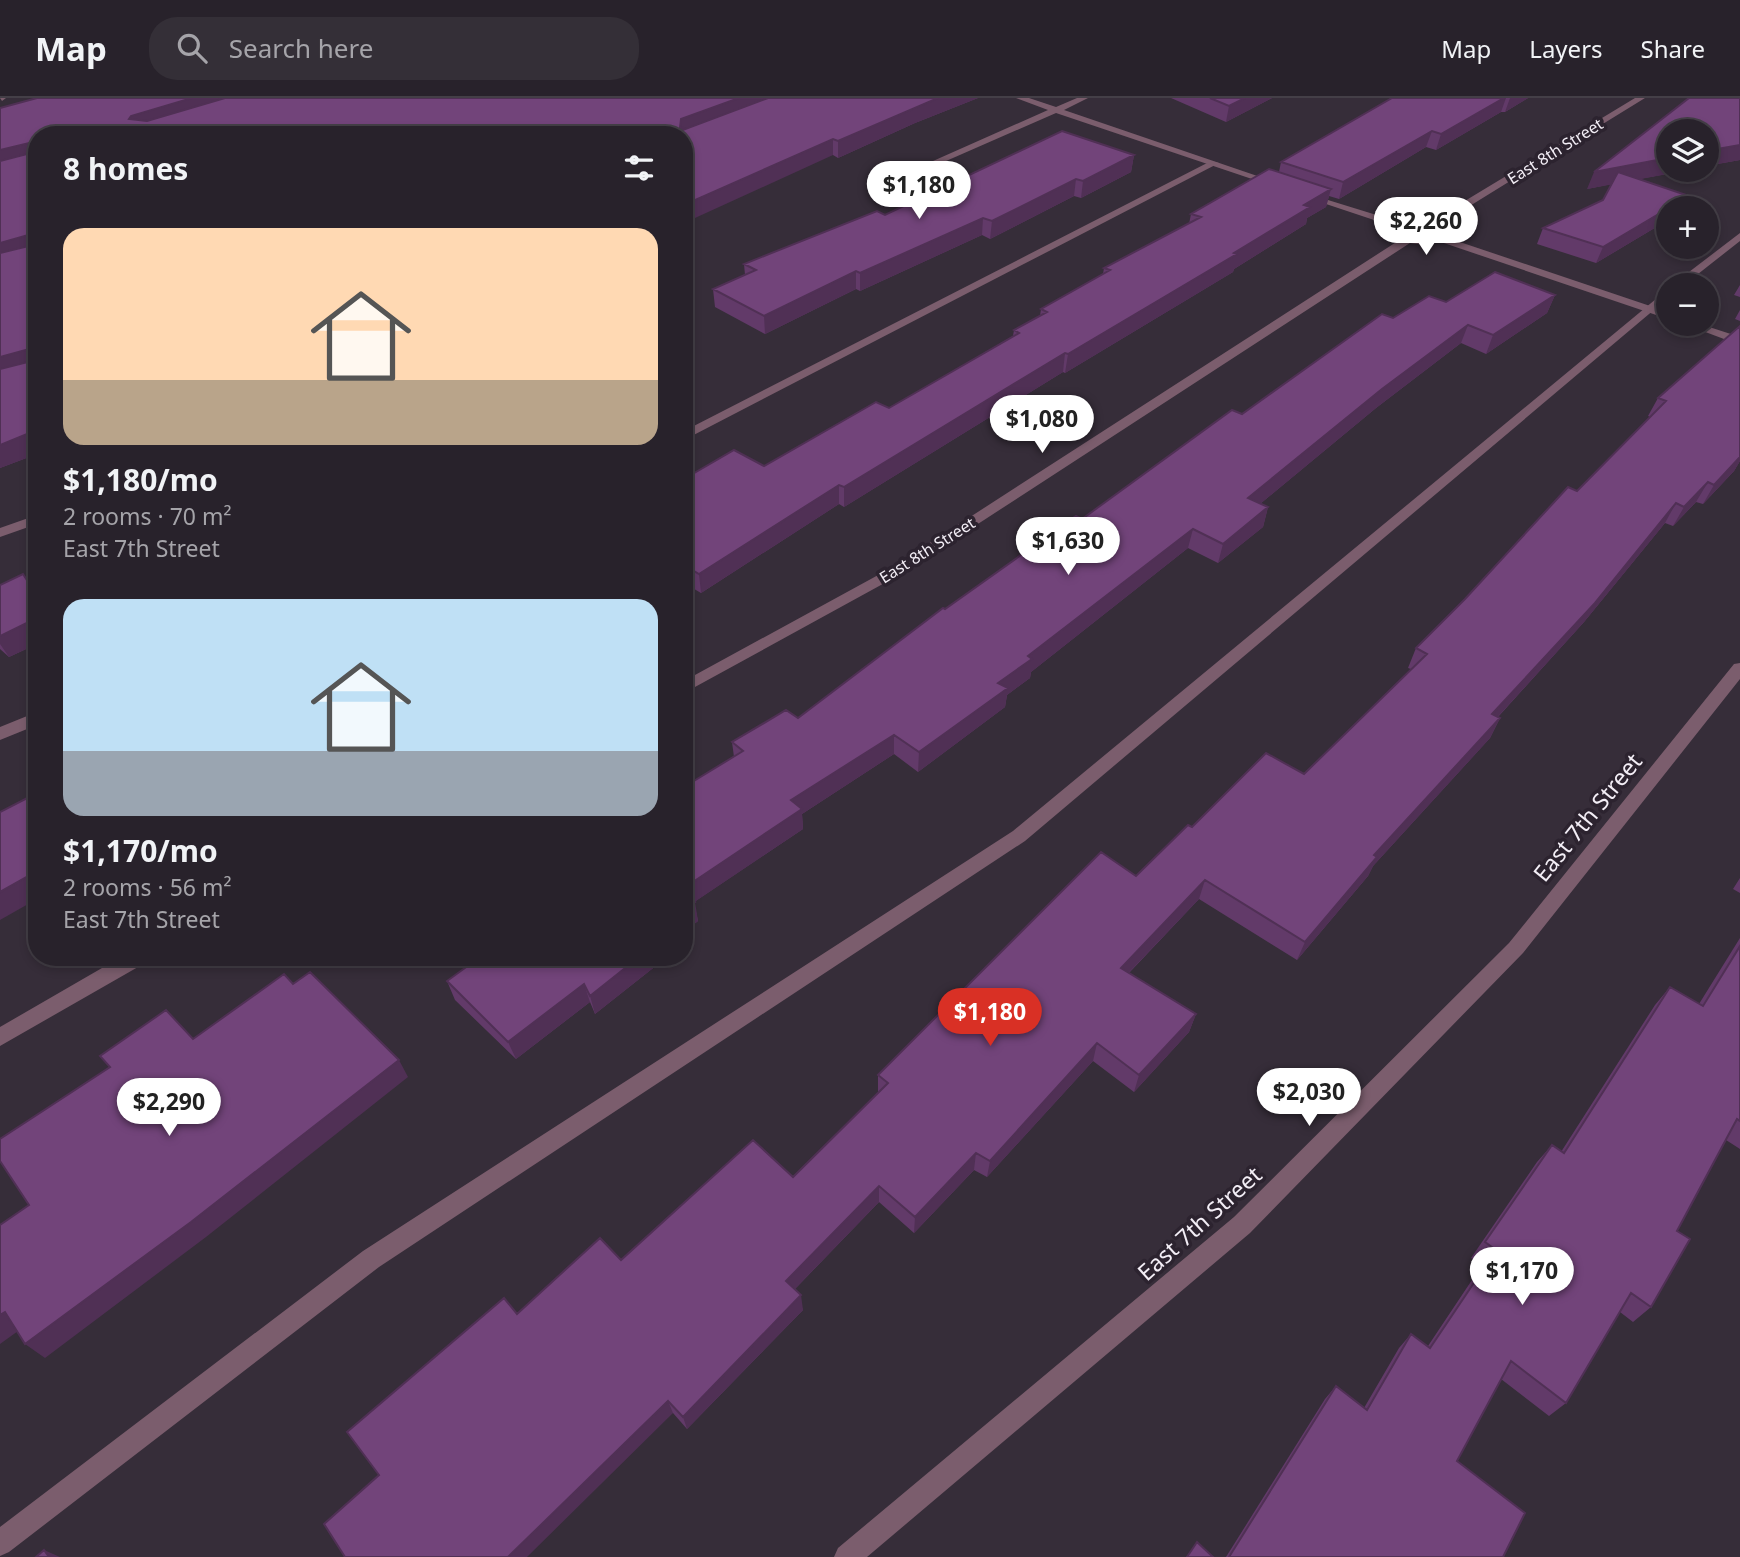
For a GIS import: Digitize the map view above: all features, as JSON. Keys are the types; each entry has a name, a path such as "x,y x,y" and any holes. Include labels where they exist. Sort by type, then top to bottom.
{"street":[{"path":"1020,98 1398,225 1411,221 1432,225 1441,231 1438,238"},
{"path":"902,177 1084,98"},
{"name":"East 8th Street","path":"1432,225 1641,98"},
{"path":"693,431 1214,163"},
{"path":"1398,225 1397,232 1409,239 1422,241 1438,238 1656,312"},
{"path":"1692,273 1740,236"},
{"name":"East 8th Street","path":"693,683 897,571 1409,239"},
{"path":"0,1544 371,1259 1019,836 1656,302"},
{"path":"1719,334 1740,341"},
{"path":"0,533 28,523"},
{"name":"East 7th Street","path":"847,1557 1242,1225 1516,948 1740,668"},
{"path":"0,734 28,722"},
{"path":"0,1037 122,966"}],"building":[{"path":"37,98 192,98 131,116 129,119 147,121 225,98 739,98 681,119 680,126 28,126 28,143 0,150 0,108"},
{"path":"768,98 938,98 838,141 833,139 693,201 693,126"},
{"path":"1210,98 1245,98 1229,106"},
{"path":"1392,98 1504,98 1441,134 1432,131 1343,182 1281,162"},
{"path":"1689,98 1740,98 1740,145 1719,149 1719,119 1662,119"},
{"path":"1656,124 1656,160 1594,172"},
{"path":"1062,131 1134,155 1083,181 1076,179 992,221 983,218 860,273 856,271 764,316 713,289 756,270 744,264 877,211 885,215"},
{"path":"28,154 28,235 0,243 0,161"},
{"path":"1269,169 1331,189 1304,205 1310,207 1234,253 1237,254 1068,354 1065,353 844,487 839,485 699,574 693,570 693,474 734,450 764,466 876,402 889,408 1019,333 1014,330 1047,312 1041,309 1110,270 1104,268 1201,217 1191,214"},
{"path":"1618,172 1689,196 1656,196 1656,216 1603,247 1543,228 1603,200"},
{"path":"28,246 28,349 0,357 0,253"},
{"path":"1495,272 1555,295 1493,335 1468,325 1382,389 1248,498 1268,507 1223,544 1193,529 1028,656 1032,659 998,683 1008,688 919,752 894,735 791,800 802,809 693,882 693,782 743,751 732,742 786,710 798,718 943,608 1076,516 1082,519 1232,410 1242,414 1382,314 1393,318 1429,296 1446,302"},
{"path":"1740,326 1740,457 1714,485 1708,482 1684,507 1676,503 1595,603 1492,714 1500,718 1374,855 1377,857 1305,942 1205,880 1121,968 1196,1014 1139,1075 1097,1043 990,1161 976,1153 915,1217 879,1186 786,1281 801,1295 683,1417 668,1401 508,1557 345,1557 324,1524 379,1475 347,1432 504,1298 517,1314 600,1238 621,1260 753,1140 793,1177 888,1083 878,1075 1101,852 1136,876 1188,825 1192,827 1266,753 1304,774 1427,654 1416,648 1568,487 1577,491 1666,401 1658,398"},
{"path":"28,362 28,434 0,445 0,369"},
{"path":"23,574 28,582 28,622 0,636 0,585"},
{"path":"28,798 28,876 0,892 0,812"},
{"path":"1740,946 1740,1121 1737,1119 1677,1231 1690,1239 1651,1307 1631,1293 1566,1403 1511,1361 1457,1461 1525,1513 1503,1557 1229,1557 1336,1386 1367,1410 1411,1334 1430,1348 1496,1250 1485,1242 1552,1145 1564,1153 1670,987 1703,1006"},
{"path":"468,966 628,966 590,996 584,984 508,1042 447,981"},
{"path":"310,972 399,1060 191,1222 25,1344 5,1312 0,1315 0,1225 29,1205 0,1161 0,1139 110,1067 100,1056 166,1010 193,1039 284,974 293,984"},
{"path":"1197,1542 1213,1557 1187,1557"},
{"path":"44,1550 49,1557 36,1557"}]}
